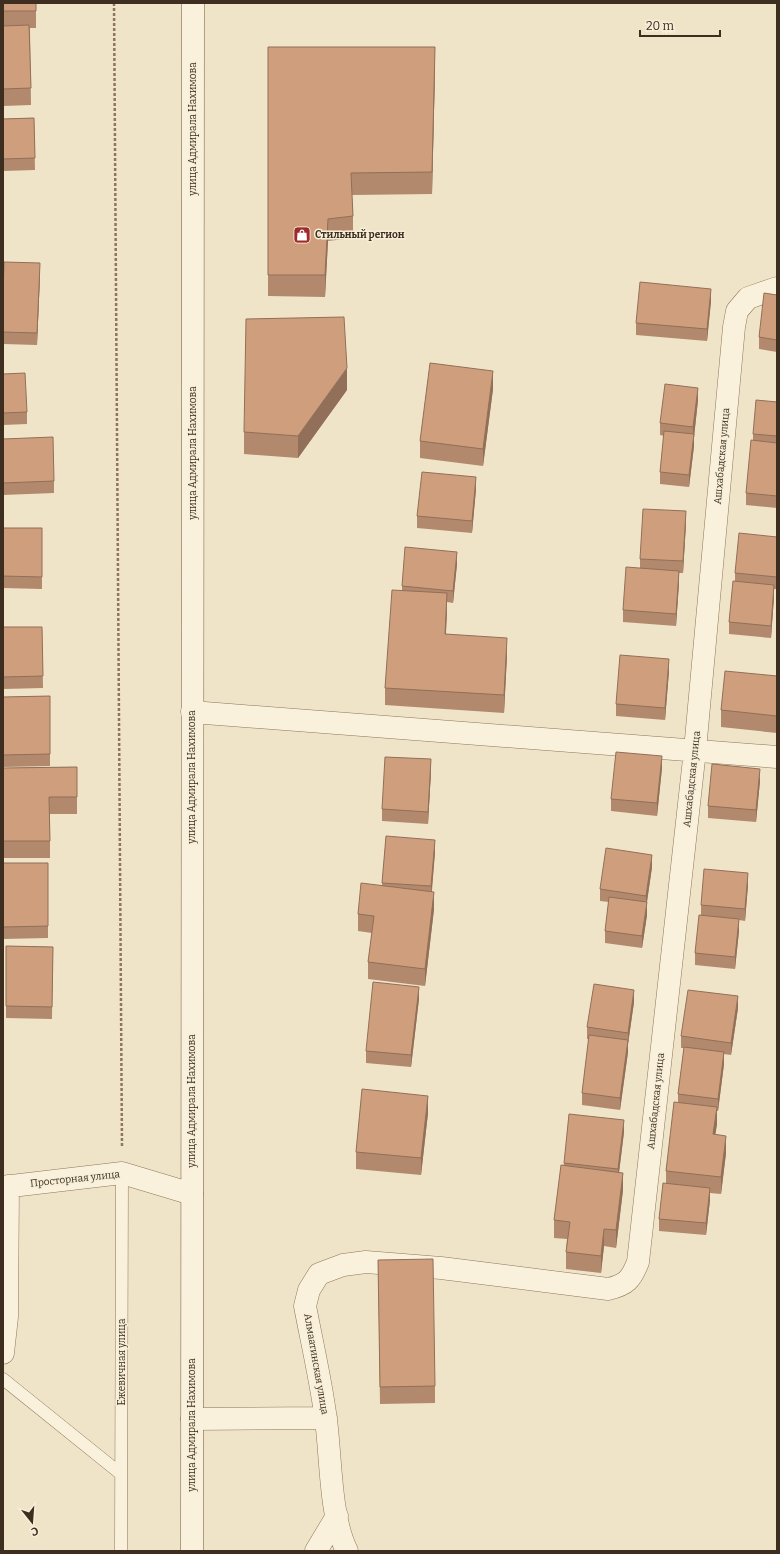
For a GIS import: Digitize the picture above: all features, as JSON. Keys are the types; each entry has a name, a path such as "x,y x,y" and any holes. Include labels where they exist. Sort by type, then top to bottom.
{"street":[{"name":"улица Адмирала Нахимова","path":"192,1551 193,3"},
{"name":"Ашхабадская улица","path":"638,1262 695,750 734,327 737,311 748,298 777,288"},
{"path":"192,712 777,757"},
{"name":"Просторная улица","path":"6,1186 122,1173 192,1194"},
{"path":"3,1353 7,1317 6,1186"},
{"name":"Алмаатинская улица","path":"347,1551 341,1538 337,1516 326,1418 305,1306 313,1282 319,1274 343,1265 366,1262 442,1268 608,1290 622,1286 632,1276 638,1262"},
{"path":"192,1419 326,1418"},
{"path":"316,1551 337,1516"}],"lane":[{"name":"Ежевичная улица","path":"121,1551 122,1173"},
{"path":"3,1379 122,1474"}],"path":[{"path":"114,3 122,1173"}],"building":[{"path":"3,3 36,3 36,11 3,11"},
{"path":"29,25 31,88 3,89 3,26"},
{"path":"268,47 435,47 432,172 351,173 353,216 328,219 325,275 268,275"},
{"path":"34,118 35,158 3,159 3,119"},
{"path":"4,262 40,263 37,333 3,332"},
{"path":"640,282 711,289 707,329 636,323"},
{"path":"764,293 777,295 777,340 759,337"},
{"path":"344,317 347,368 298,436 244,432 246,319"},
{"path":"430,363 493,371 483,449 420,441"},
{"path":"25,373 27,412 3,413 3,374"},
{"path":"665,384 698,388 693,427 660,423"},
{"path":"756,400 777,402 777,436 753,434"},
{"path":"664,431 694,434 689,475 660,472"},
{"path":"53,437 54,481 3,483 3,439"},
{"path":"751,440 777,443 777,496 746,493"},
{"path":"422,472 476,477 472,521 417,516"},
{"path":"643,509 686,511 683,561 640,559"},
{"path":"3,528 42,528 42,577 3,576"},
{"path":"739,533 777,537 777,577 735,573"},
{"path":"405,547 457,552 453,591 402,586"},
{"path":"626,567 679,571 676,614 623,610"},
{"path":"733,581 774,585 771,626 729,622"},
{"path":"392,590 447,593 445,634 507,638 504,695 385,688"},
{"path":"3,627 42,627 43,676 3,677"},
{"path":"620,655 669,659 665,708 616,704"},
{"path":"725,671 777,676 777,716 721,710"},
{"path":"50,696 50,754 3,755 3,697"},
{"path":"616,752 662,756 657,803 611,799"},
{"path":"385,757 431,759 428,812 382,809"},
{"path":"712,764 760,769 756,810 708,806"},
{"path":"77,767 77,797 49,797 50,841 3,841 3,768"},
{"path":"386,836 435,840 431,886 382,883"},
{"path":"606,848 652,855 646,896 600,889"},
{"path":"3,863 48,863 48,926 3,927"},
{"path":"704,869 748,873 745,909 701,905"},
{"path":"361,883 434,892 425,969 368,962 374,916 358,914"},
{"path":"609,897 647,902 642,936 605,931"},
{"path":"699,915 739,919 735,957 695,953"},
{"path":"6,946 53,947 52,1007 6,1006"},
{"path":"373,982 419,987 411,1055 366,1051"},
{"path":"594,984 634,990 628,1033 587,1027"},
{"path":"688,990 738,996 731,1043 681,1036"},
{"path":"589,1035 628,1040 620,1098 582,1093"},
{"path":"684,1047 724,1052 718,1099 678,1094"},
{"path":"362,1089 428,1096 421,1158 356,1152"},
{"path":"674,1102 717,1107 713,1134 726,1136 721,1177 666,1171"},
{"path":"569,1114 624,1120 618,1169 564,1163"},
{"path":"561,1165 623,1173 616,1230 604,1229 601,1256 566,1252 570,1222 554,1220"},
{"path":"663,1183 710,1188 706,1223 659,1219"},
{"path":"433,1259 435,1386 380,1387 378,1260"}],"place":[{"name":"Стильный регион","path":"302,235"}]}
